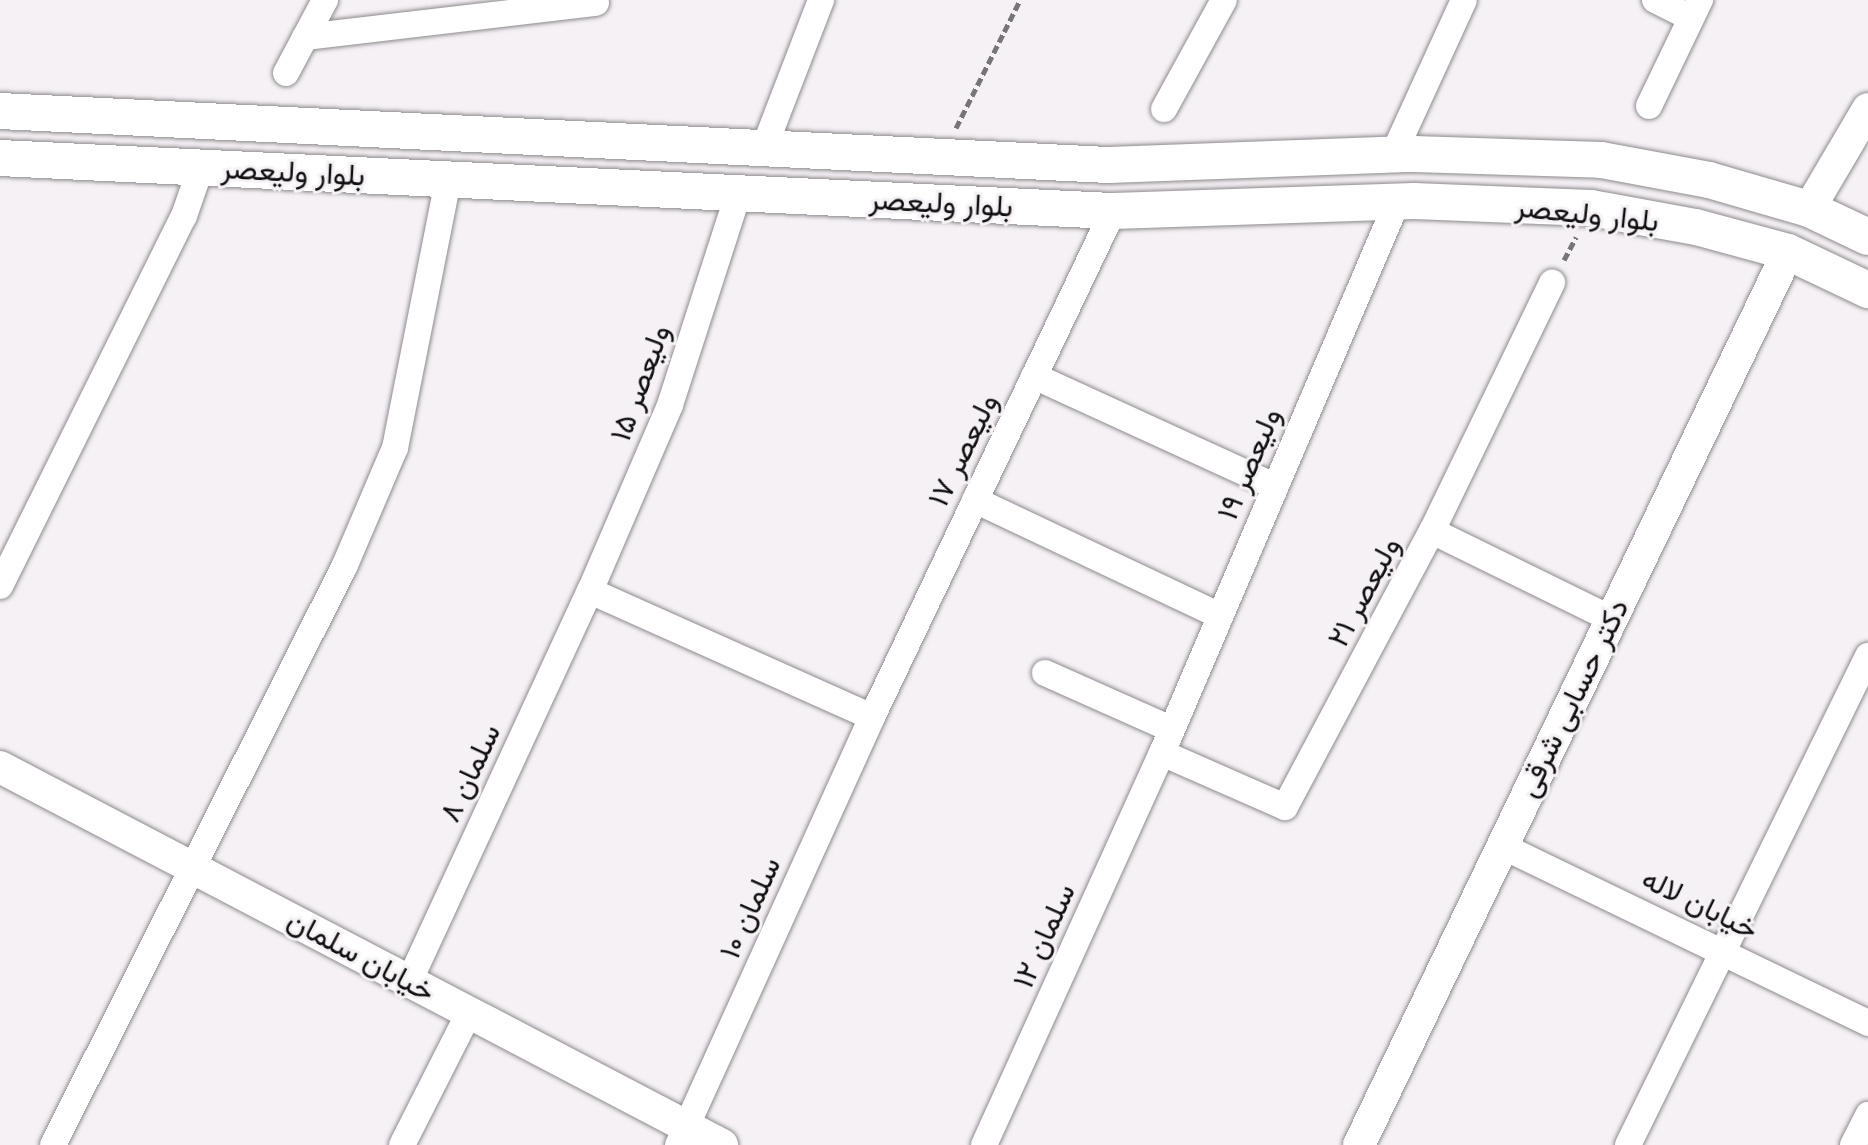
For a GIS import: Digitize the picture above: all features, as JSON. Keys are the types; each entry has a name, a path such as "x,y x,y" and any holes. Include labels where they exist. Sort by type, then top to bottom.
{"main road":[{"name":"بلوار ولیعصر","path":"0,111 1121,165 1393,155 1601,160 1709,180 1809,209 1868,237"},
{"name":"بلوار ولیعصر","path":"0,158 1113,211 1397,202 1591,208 1696,227 1788,252 1868,290"},
{"path":"1696,227 1712,213 1715,205 1709,180"},
{"path":"1788,252 1809,209"}],"street":[{"path":"286,73 325,0"},
{"path":"764,148 821,0"},
{"path":"1164,109 1224,0"},
{"path":"1393,155 1464,0"},
{"path":"1649,106 1695,9 1655,0"},
{"path":"305,37 596,3"},
{"path":"1809,209 1868,109"},
{"path":"0,586 184,216 201,167"},
{"path":"53,1145 345,565 395,448 448,180"},
{"name":"ولیعصر ۱۵","path":"590,591 670,405 738,194"},
{"name":"ولیعصر ۱۹","path":"1167,741 1218,615 1397,202"},
{"name":"ولیعصر ۱۷","path":"872,717 1113,211"},
{"name":"دکتر حسابی شرقی","path":"1359,1145 1788,252"},
{"name":"ولیعصر ۲۱","path":"1167,741 1285,807 1432,531 1552,283"},
{"path":"1034,376 1274,486"},
{"path":"975,500 1218,615"},
{"path":"1432,531 1612,619"},
{"path":"590,591 872,717"},
{"name":"سلمان ۸","path":"409,982 590,591"},
{"path":"1628,1145 1868,658"},
{"path":"1045,673 1167,741"},
{"name":"سلمان ۱۰","path":"682,1136 872,717"},
{"name":"سلمان ۱۲","path":"984,1145 1167,741"},
{"name":"خیابان سلمان","path":"0,767 469,1013 682,1136 722,1145"},
{"name":"خیابان لاله","path":"1502,846 1868,1023"},
{"path":"402,1145 469,1013"},
{"path":"1853,1145 1868,1115"}],"path":[{"path":"942,157 1020,0"},
{"path":"1552,283 1591,208"}]}
